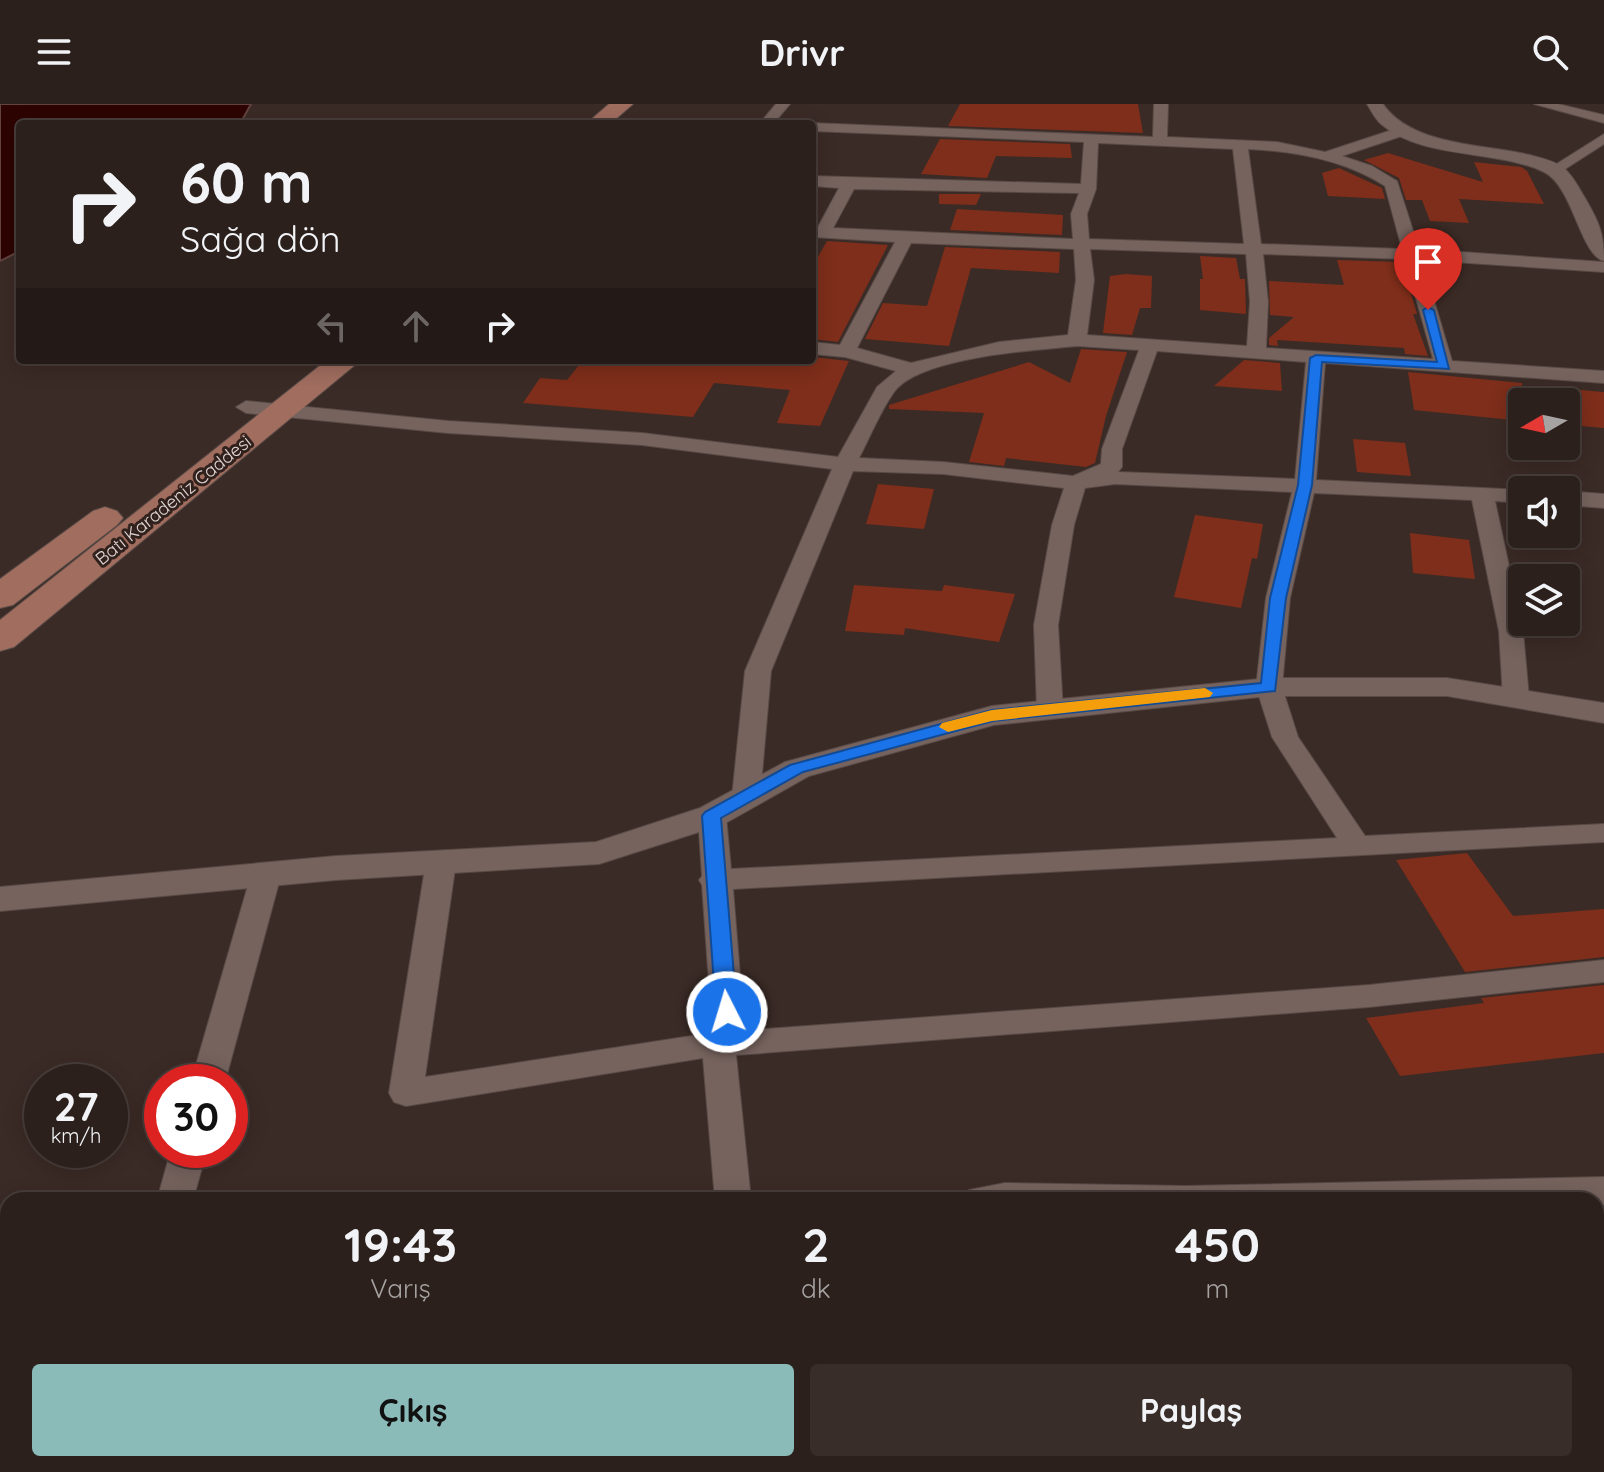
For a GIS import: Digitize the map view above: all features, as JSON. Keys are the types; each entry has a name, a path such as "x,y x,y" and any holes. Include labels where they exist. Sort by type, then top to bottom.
{"main road":[{"path":"610,120 629,114"},
{"name":"Batı Karadeniz Caddesi","path":"0,597 300,364"},
{"name":"Batı Karadeniz Caddesi","path":"0,639 341,364"}],"street":[{"path":"769,120 783,104"},
{"path":"1160,140 1161,104"},
{"path":"849,184 817,232 1082,245 1603,256 1565,179 1554,170 1509,154 1442,142 1403,131 1379,115 1375,104"},
{"path":"1541,104 1604,119"},
{"path":"816,127 1277,146 1325,157 1382,176 1392,184 1444,366"},
{"path":"1325,157 1403,131"},
{"path":"1077,340 1085,280 1079,214 1088,189 1091,138"},
{"path":"1554,170 1604,138"},
{"path":"1240,146 1260,330 1256,354"},
{"path":"816,181 1088,189"},
{"path":"846,351 905,238"},
{"path":"746,797 758,671 845,464 887,387 911,369 999,348 1077,340 1604,377"},
{"path":"1050,710 1046,625 1063,525 1076,483 1111,467 1112,449 1150,346"},
{"path":"816,348 846,351 911,369"},
{"path":"1316,358 1305,485 1278,598 1269,687 1285,737 1355,844"},
{"path":"246,407 448,427 642,439 845,464 943,468 1076,483 1115,478 1508,495"},
{"path":"1482,494 1511,631 1516,698"},
{"path":"1580,499 1604,501"},
{"path":"0,899 266,875 599,853 712,816 797,769 893,740 992,716 1269,687 1447,687 1604,713"},
{"path":"712,816 714,880 727,1012 718,1044 732,1192"},
{"path":"714,880 1604,833"},
{"path":"441,862 406,1093 718,1044 1369,996 1604,971"},
{"path":"213,1064 266,875"},
{"path":"177,1192 184,1168"},
{"path":"1553,1192 1604,1191"}],"shaded area":[{"path":"0,104 251,104 242,120 16,120 16,253 0,261"}],"building":[{"path":"960,104 1138,104 1143,133 948,126"},
{"path":"940,139 1070,144 1072,158 996,156 987,178 921,174"},
{"path":"1388,153 1483,182 1474,162 1521,167 1527,171 1544,204 1459,199 1469,223 1430,221 1422,200 1406,200 1399,178 1364,160"},
{"path":"1339,168 1382,188 1385,199 1328,196 1322,173"},
{"path":"939,194 981,194 976,205 939,204"},
{"path":"957,209 1063,215 1062,235 950,230"},
{"path":"827,241 888,245 838,342 816,339 816,260"},
{"path":"945,247 1060,252 1059,273 971,268 949,346 865,339 883,303 927,306"},
{"path":"1200,256 1236,258 1240,279 1245,279 1246,314 1200,310 1200,279 1203,279"},
{"path":"1337,260 1399,262 1428,356 1405,354 1404,348 1277,340 1278,346 1269,345 1269,338 1294,317 1270,315 1269,281 1344,285"},
{"path":"1110,276 1152,276 1151,308 1140,308 1132,335 1103,333"},
{"path":"1081,349 1127,352 1106,416 1095,463 1086,467 1006,458 1004,466 969,462 984,413 889,409 889,405 1029,362 1070,383"},
{"path":"816,357 849,361 820,426 777,423 790,390 714,383 693,417 523,403 540,378 567,380 580,364 816,364"},
{"path":"1244,360 1280,363 1282,391 1214,386"},
{"path":"1408,372 1522,383 1522,388 1508,388 1508,420 1414,410"},
{"path":"1580,390 1604,392 1604,428 1581,426"},
{"path":"1353,439 1405,443 1411,476 1357,472"},
{"path":"878,484 934,489 924,529 866,524"},
{"path":"1195,515 1263,524 1257,559 1252,558 1241,608 1174,597"},
{"path":"1410,533 1469,540 1475,579 1413,573"},
{"path":"854,585 942,591 944,585 1015,594 999,642 905,628 904,635 845,631"},
{"path":"1467,853 1513,916 1604,909 1604,957 1465,972 1396,860"},
{"path":"1604,985 1604,1053 1400,1076 1366,1018 1484,1003 1481,998"}],"slow traffic":[{"path":"948,727 992,716 1205,693"}],"route":[{"path":"727,1012 714,880 712,816 797,769 893,740 992,716 1269,687 1278,598 1305,485 1316,358 1444,366 1428,310"}]}
